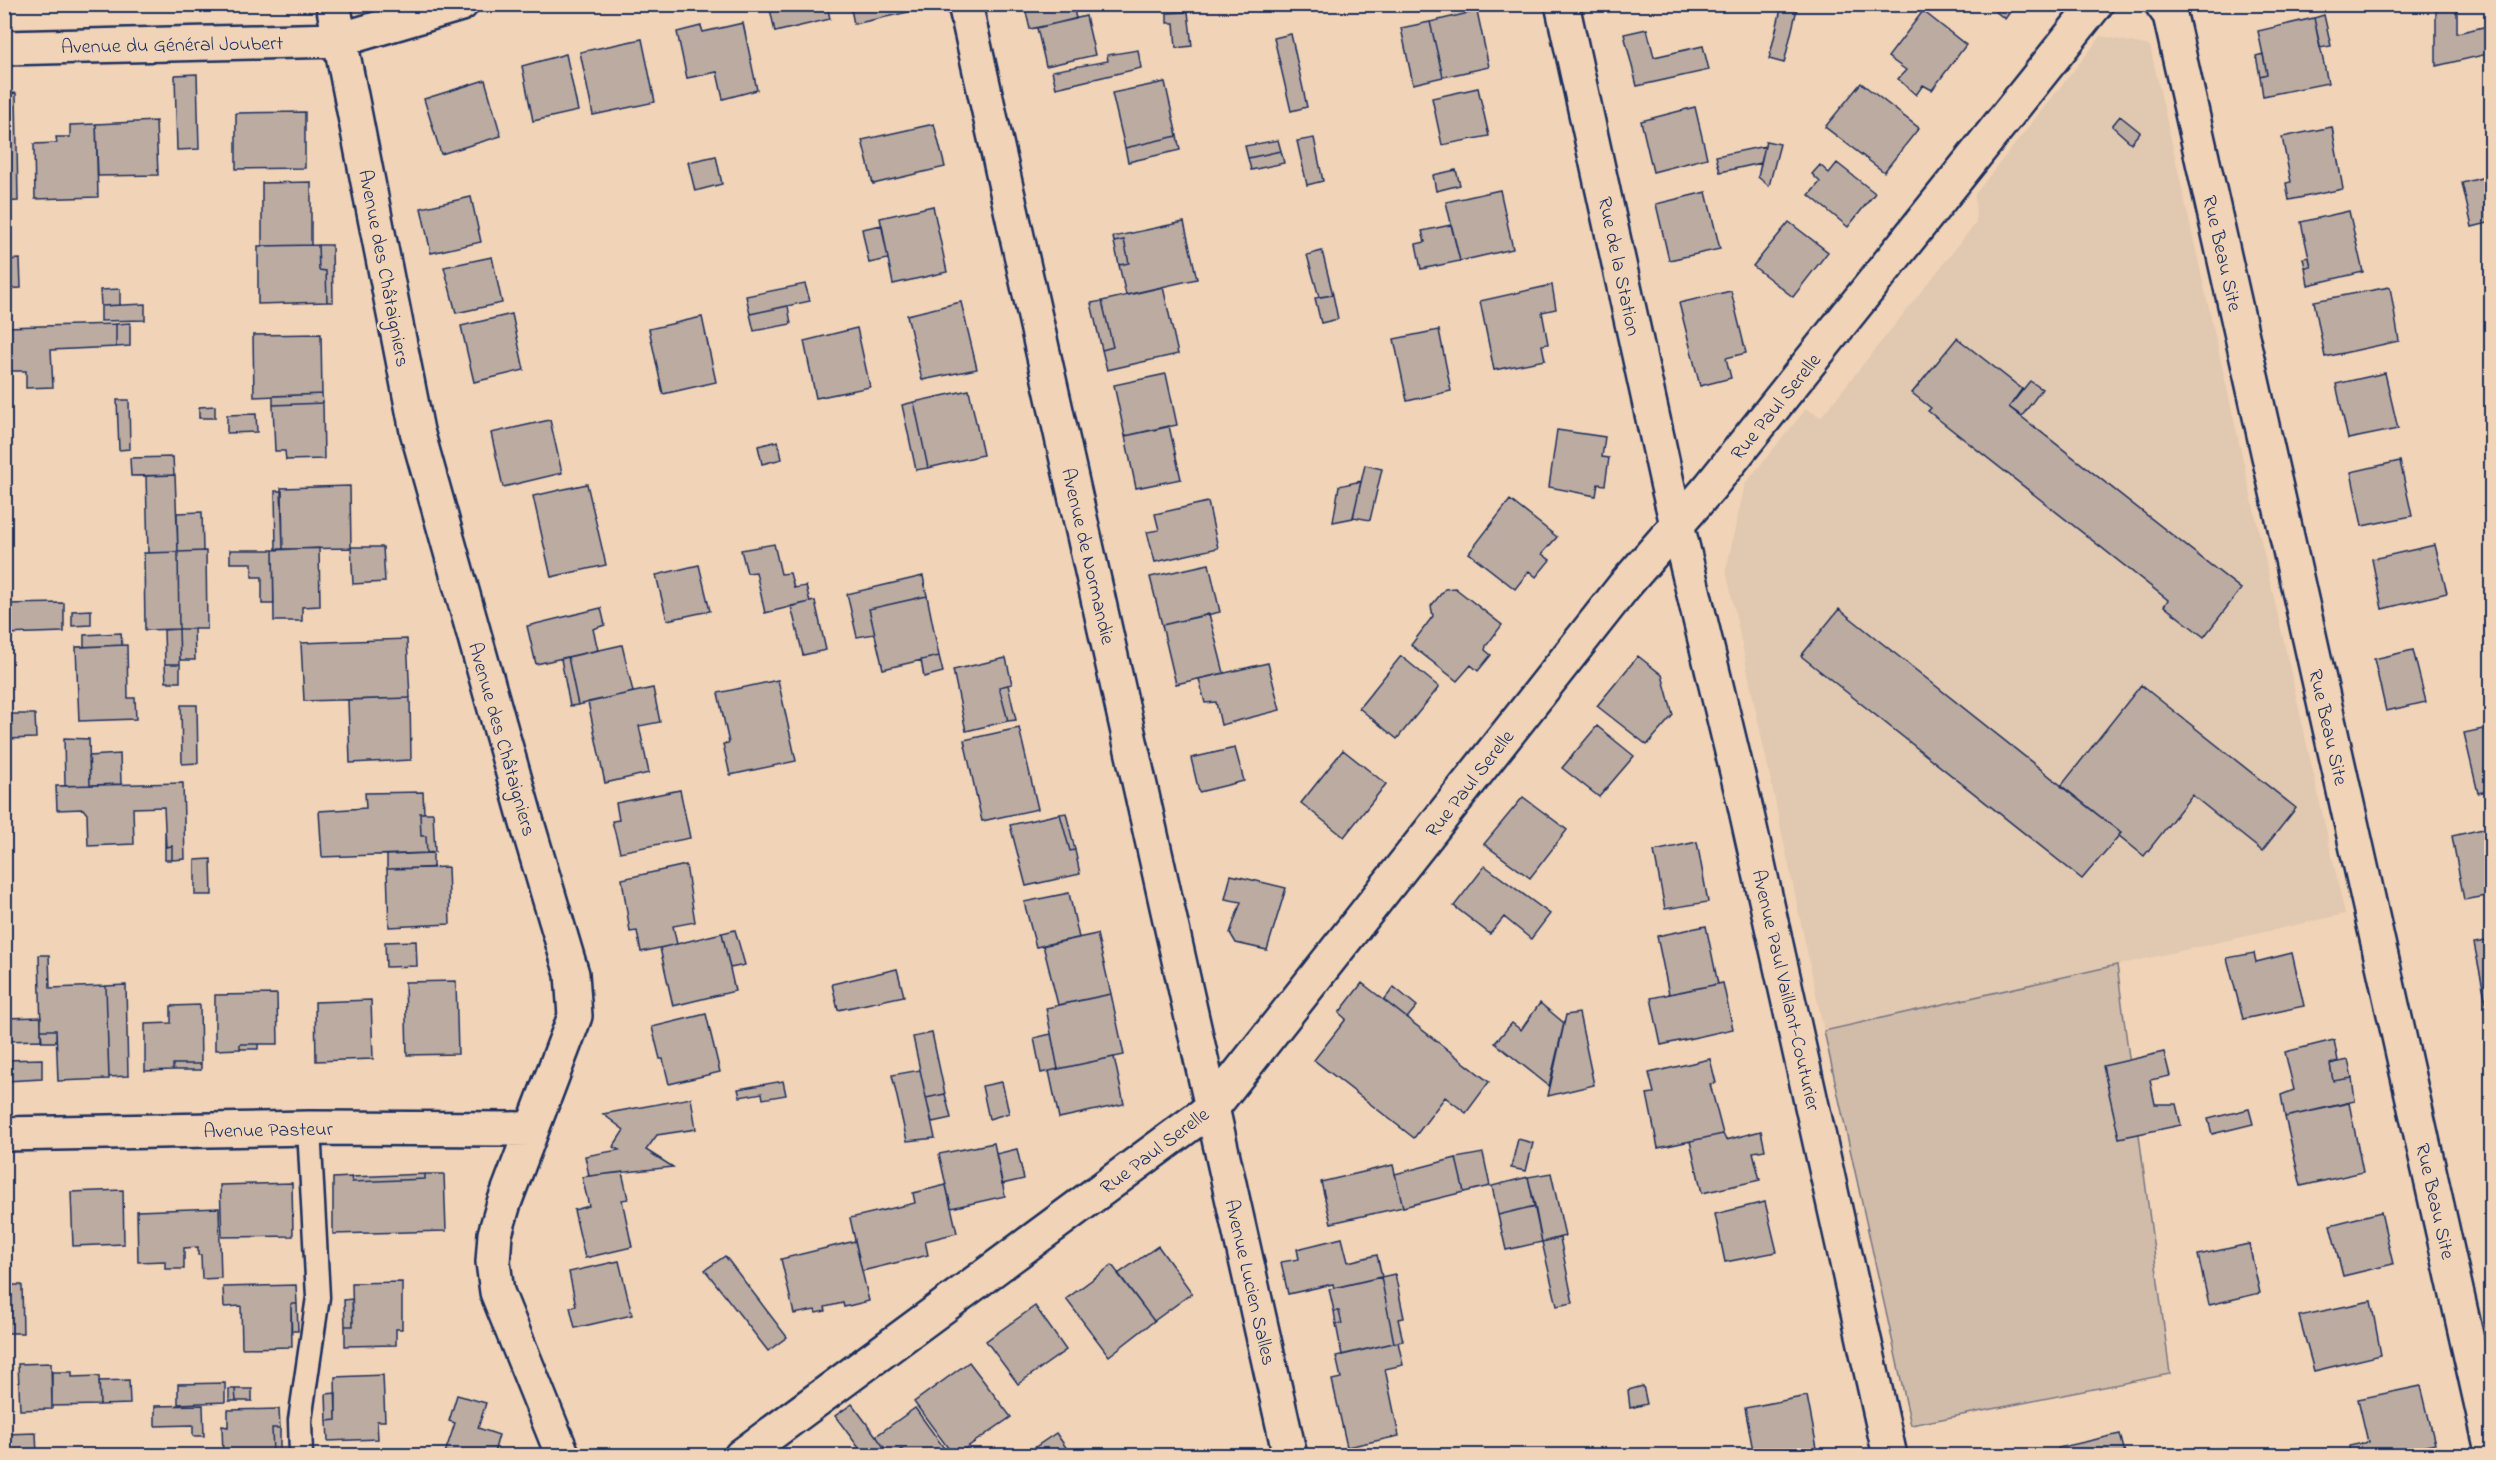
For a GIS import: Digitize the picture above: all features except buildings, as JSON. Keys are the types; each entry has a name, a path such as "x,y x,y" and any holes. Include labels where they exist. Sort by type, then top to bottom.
{"street":[{"name":"Avenue des Châtaigniers","path":"333,4 417,431 572,974 575,1016 501,1213 495,1234 494,1262 497,1292 563,1455"},
{"name":"Avenue du Général Joubert","path":"4,48 339,40 461,4"},
{"name":"Avenue de Normandie","path":"965,4 1212,1108"},
{"name":"Rue de la Station","path":"1562,4 1677,526"},
{"name":"Rue Paul Serelle","path":"741,1455 1212,1108 1624,586 1677,526 2096,4"},
{"name":"Rue Beau Site","path":"2163,4 2170,15 2492,1451"},
{"name":"Avenue Paul Vaillant-Couturier","path":"1677,526 1747,812 1890,1455"},
{"name":"Avenue Lucien Salles","path":"1212,1108 1290,1455"},
{"name":"Avenue Pasteur","path":"4,1134 309,1128 531,1129"}],"lane":[{"path":"301,1455 300,1420 318,1297 309,1128"}],"shaded area":[{"path":"2101,36 2150,46 2345,914 1824,1031 1726,570 1745,484 1806,409 1821,417 1976,223 1975,194"},
{"path":"2117,965 2170,1374 1911,1425 1824,1031"}]}
